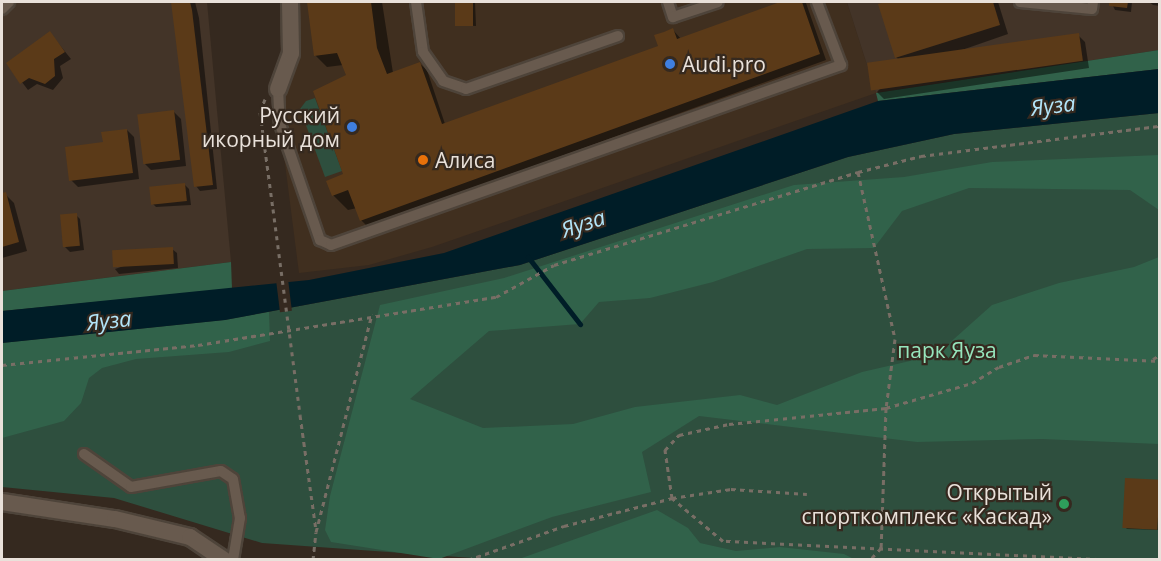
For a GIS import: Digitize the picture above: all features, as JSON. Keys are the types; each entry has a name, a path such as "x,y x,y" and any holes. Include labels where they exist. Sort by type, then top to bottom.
{"street":[{"path":"278,89 291,53 290,2"},
{"path":"2,502 115,519 190,537 224,560"}],"lane":[{"path":"2,9 9,2"},
{"path":"416,2 423,52 443,81 466,89 618,36"},
{"path":"668,2 673,17 718,2"},
{"path":"278,89 283,135 320,240 331,245 841,65 818,2"},
{"path":"1020,2 1092,9 1093,2"},
{"path":"84,454 131,487 221,471 232,478 240,518 233,560"}],"path":[{"path":"278,89 261,103 260,112 316,532"},
{"path":"2,365 198,345 372,314 496,297 526,283 554,265 858,172 921,156 1160,126"},
{"path":"858,172 895,339 886,408 881,548 870,560"},
{"path":"313,560 316,532 372,314"},
{"path":"1152,360 1160,355"},
{"path":"1117,560 723,541 672,498 665,450 679,435 729,424 886,408 972,383 999,367 1034,356 1160,361"},
{"path":"468,560 564,526 672,498 731,489 807,494"}],"shaded area":[{"path":"2,2 207,2 231,262 2,291"},
{"path":"297,2 847,2 876,93 432,247 369,265 299,273 277,101"},
{"path":"847,2 1159,2 1159,50 876,93"}],"green space":[{"path":"1159,50 1159,69 878,101 876,93"},
{"path":"315,98 342,171 325,177 300,109 306,101"},
{"name":"парк Яуза","path":"1159,113 1159,559 501,560 262,543 114,498 2,487 2,343 225,320 520,265 848,157 954,134"},
{"path":"1159,155 1159,210 1130,190 969,188 902,211 874,248 807,249 713,282 650,298 599,302 580,324 489,331 410,399 483,428 573,424 635,407 740,395 777,405 862,372 936,355 992,305 1059,283 1134,267 1159,257 1159,444 1042,439 917,442 699,416 642,452 651,492 552,517 439,559 331,542 325,530 330,496 380,305 504,278 794,185 904,177 992,162"},
{"path":"231,262 232,289 2,311 2,291"},
{"path":"269,312 270,341 229,352 136,359 102,368 89,378 81,403 64,421 2,438 2,343 225,320"},
{"path":"657,510 688,528 700,543 736,551 780,547 844,554 854,559 519,559"}],"water":[{"name":"Яуза","path":"1159,69 1159,113 954,134 848,157 520,265 225,320 2,343 2,311 309,280 444,253 878,101"}],"pier":[{"path":"288,279 292,311 280,312 276,280"}],"building":[{"path":"171,2 190,2 192,10 213,185 194,187"},
{"path":"307,2 371,2 377,48 387,74 420,62 442,124 658,46 654,35 673,28 677,39 780,2 802,2 820,54 360,221 348,190 332,196 326,181 343,174 313,91 346,75 337,53 314,56"},
{"path":"455,2 473,2 473,26 455,26"},
{"path":"885,2 993,2 1000,25 895,58 878,4"},
{"path":"1109,2 1128,2 1127,8 1109,6"},
{"path":"50,31 65,52 54,59 55,76 45,84 29,78 20,84 6,63"},
{"path":"1079,33 1083,61 871,91 867,63"},
{"path":"174,110 180,160 143,164 137,115"},
{"path":"127,129 133,173 69,181 65,147 103,142 101,132"},
{"path":"185,183 187,201 151,205 149,187"},
{"path":"6,192 19,242 2,247 2,193"},
{"path":"77,213 80,246 63,247 60,214"},
{"path":"173,247 174,264 113,267 112,250"},
{"path":"1125,478 1160,480 1157,530 1122,528"}],"waterway":[{"path":"528,257 580,324"}],"place":[{"name":"Audi.pro","path":"670,64"},
{"name":"Русский икорный дом","path":"352,127"},
{"name":"Алиса","path":"423,160"},
{"name":"Открытый спорткомплекс «Каскад»","path":"1064,504"}]}
